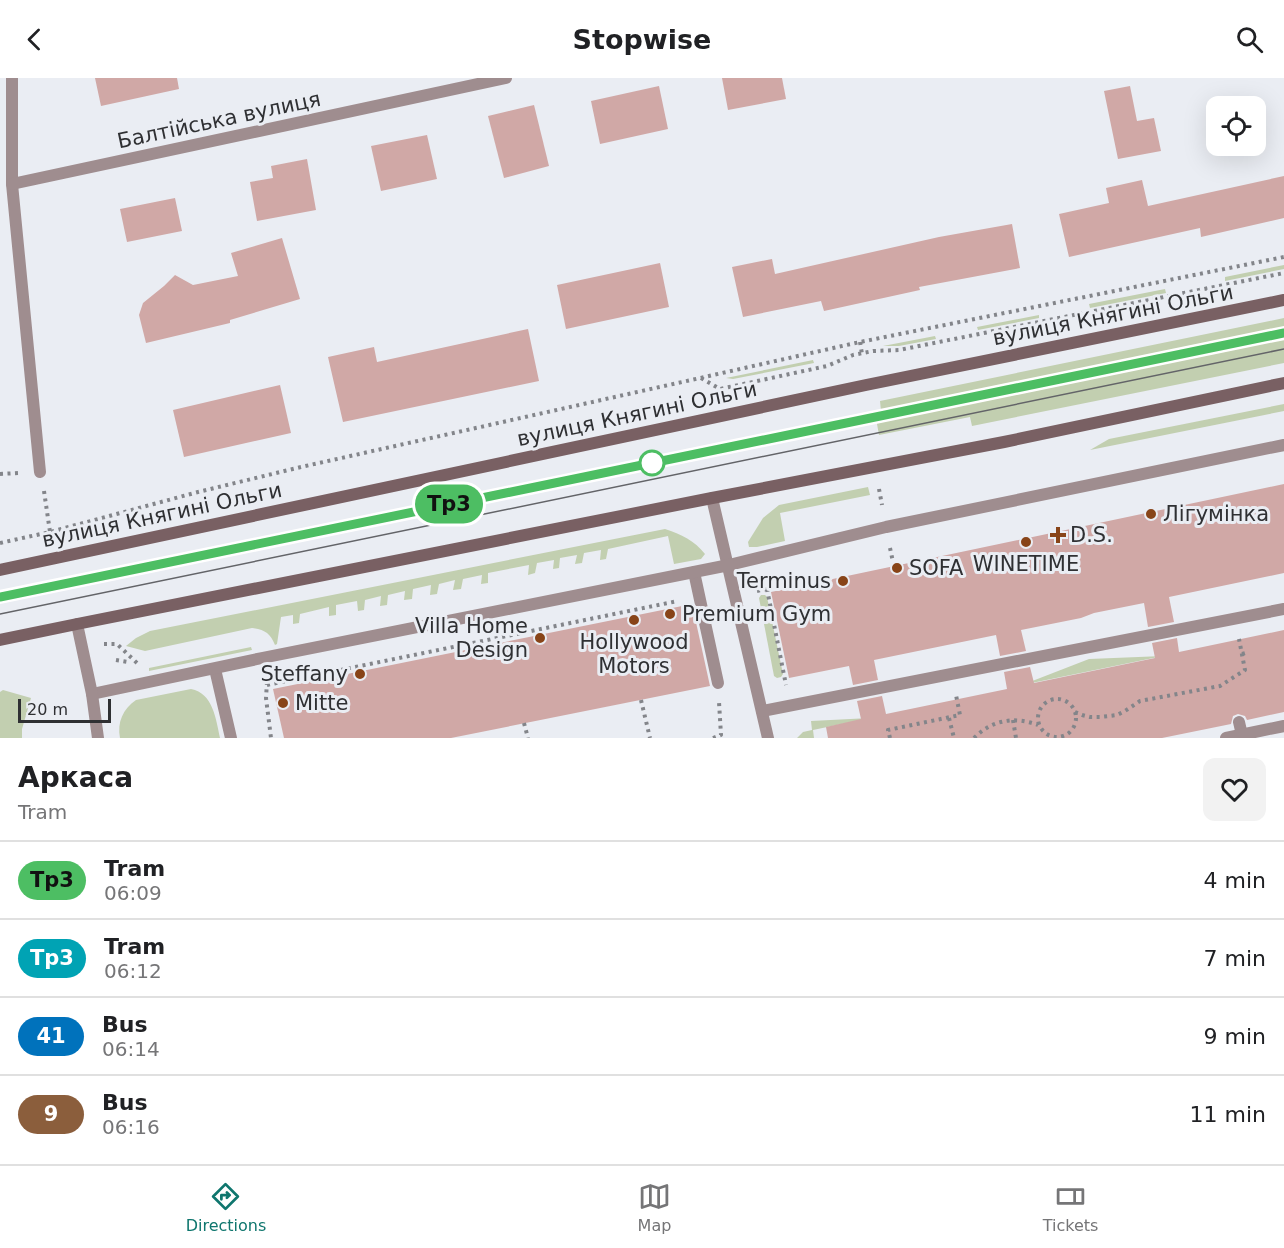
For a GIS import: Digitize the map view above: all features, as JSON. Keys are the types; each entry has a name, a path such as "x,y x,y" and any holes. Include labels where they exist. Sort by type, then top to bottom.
{"main road":[{"name":"вулиця Княгині Ольги","path":"0,570 854,387 1284,300"},
{"path":"0,640 1004,442 1284,383"}],"street":[{"path":"12,78 12,184 40,472"},
{"name":"Балтійська вулиця","path":"12,184 506,78"},
{"path":"92,694 729,565 886,527 1284,445"},
{"path":"712,498 768,738"},
{"path":"694,572 718,683"},
{"path":"762,711 1284,609"},
{"path":"77,624 92,694 98,738"},
{"path":"215,669 231,738"},
{"path":"1239,722 1242,735"},
{"path":"1226,738 1284,726"}],"path":[{"path":"0,543 301,467 860,342 1284,257"},
{"path":"700,378 720,389 827,366 873,351 899,350 1284,273"},
{"path":"860,342 862,354"},
{"path":"40,472 50,532"},
{"path":"735,596 767,589 788,691"},
{"path":"272,737 266,698 267,685 700,596"},
{"path":"1075,712 1090,717 1108,717 1140,702 1220,686 1245,670 1239,636"},
{"path":"117,644 140,665"},
{"path":"1242,654 1249,652"},
{"path":"713,738 721,735 718,683"},
{"path":"890,738 888,730 960,715 956,695"},
{"path":"1055,699 1063,700 1075,712 1076,720 1073,729 1067,735 1059,738 1050,737 1038,725 1037,716 1040,708 1046,702 1055,699"},
{"path":"641,700 650,738"},
{"path":"949,717 954,738"},
{"path":"1013,720 1016,738"},
{"path":"974,738 995,723 1023,720 1038,725"},
{"path":"524,723 528,738"}],"green space":[{"path":"1284,265 1284,269 1225,281 1225,277"},
{"path":"1165,289 1166,293 1090,308 1089,304"},
{"path":"1039,315 1039,318 978,330 977,327"},
{"path":"1284,318 1284,363 972,426 970,417 879,435 875,413 881,411 880,401"},
{"path":"935,336 936,339 899,346 883,346"},
{"path":"813,360 814,363 733,379 726,378"},
{"path":"1284,404 1284,411 1090,450 1109,439"},
{"path":"868,487 870,495 780,513 785,541 749,547 748,542 763,518 779,505"},
{"path":"665,529 697,545 705,554 701,559 674,564 668,536 608,549 606,559 600,560 601,550 584,553 582,563 575,564 577,555 560,558 559,568 553,569 554,560 537,563 535,573 528,575 529,565 488,573 488,583 481,584 482,575 463,579 461,589 453,590 455,580 439,584 437,594 430,595 431,585 413,589 412,599 404,600 405,591 388,595 387,605 380,606 381,596 365,600 364,610 358,611 357,601 336,605 336,615 329,616 329,607 300,614 299,623 293,624 293,615 281,617 275,645 266,633 252,628 145,651 126,646 150,631"},
{"path":"761,595 767,597 783,674 777,678 774,676 759,598"},
{"path":"251,647 252,650 149,671 149,668"},
{"path":"1163,656 1022,685 1089,659"},
{"path":"191,689 198,691 209,701 220,738 120,738 119,727 122,716 136,700"},
{"path":"3,690 31,698 22,729 22,738 0,738 0,692"},
{"path":"870,718 813,730 814,738 797,738 803,732 812,730 811,721"}],"building":[{"path":"95,78 177,78 179,89 101,106"},
{"path":"722,78 782,78 786,99 728,110"},
{"path":"659,86 668,129 600,144 591,101"},
{"path":"1130,86 1137,121 1154,118 1161,151 1118,159 1104,91"},
{"path":"534,105 549,166 504,178 488,116"},
{"path":"427,135 437,179 381,191 371,146"},
{"path":"307,159 316,210 257,221 250,182 273,178 271,166"},
{"path":"1284,176 1284,218 1201,237 1200,228 1069,257 1059,214 1109,203 1106,188 1142,180 1148,206"},
{"path":"175,198 182,231 127,242 120,209"},
{"path":"1012,224 1020,268 919,287 920,290 824,311 821,301 743,317 732,267 772,259 775,274 939,237"},
{"path":"282,238 300,299 230,320 230,323 146,343 139,315 143,303 175,275 193,285 238,276 231,253"},
{"path":"660,263 669,307 566,329 557,285"},
{"path":"528,329 539,381 343,422 328,357 374,347 377,362"},
{"path":"280,385 291,433 184,457 173,410"},
{"path":"1284,484 1284,573 1169,597 1174,622 1148,627 1144,603 1021,630 1026,651 1000,656 996,635 874,660 878,680 853,685 849,666 789,678 771,592"},
{"path":"692,604 710,686 451,738 284,738 273,689"},
{"path":"1284,630 1284,712 1247,720 1245,716 1238,714 1233,716 1231,724 1162,738 828,738 826,727 861,719 857,701 882,696 886,714 1007,689 1004,672 1030,667 1034,683 1155,658 1152,643 1177,638 1179,652"}],"tram line":[{"path":"0,597 1284,333"},
{"name":"Тр3","path":"0,597 1284,333"},
{"path":"0,614 1284,349"}],"place":[{"name":"Лігумінка","path":"1151,514"},
{"name":"D.S.","path":"1058,535"},
{"name":"WINETIME","path":"1026,542"},
{"name":"SOFA","path":"897,568"},
{"name":"Terminus","path":"843,581"},
{"name":"Premium Gym","path":"670,614"},
{"name":"Hollywood Motors","path":"634,620"},
{"name":"Villa Home Design","path":"540,638"},
{"name":"Steffany","path":"360,674"},
{"name":"Mitte","path":"283,703"}]}
